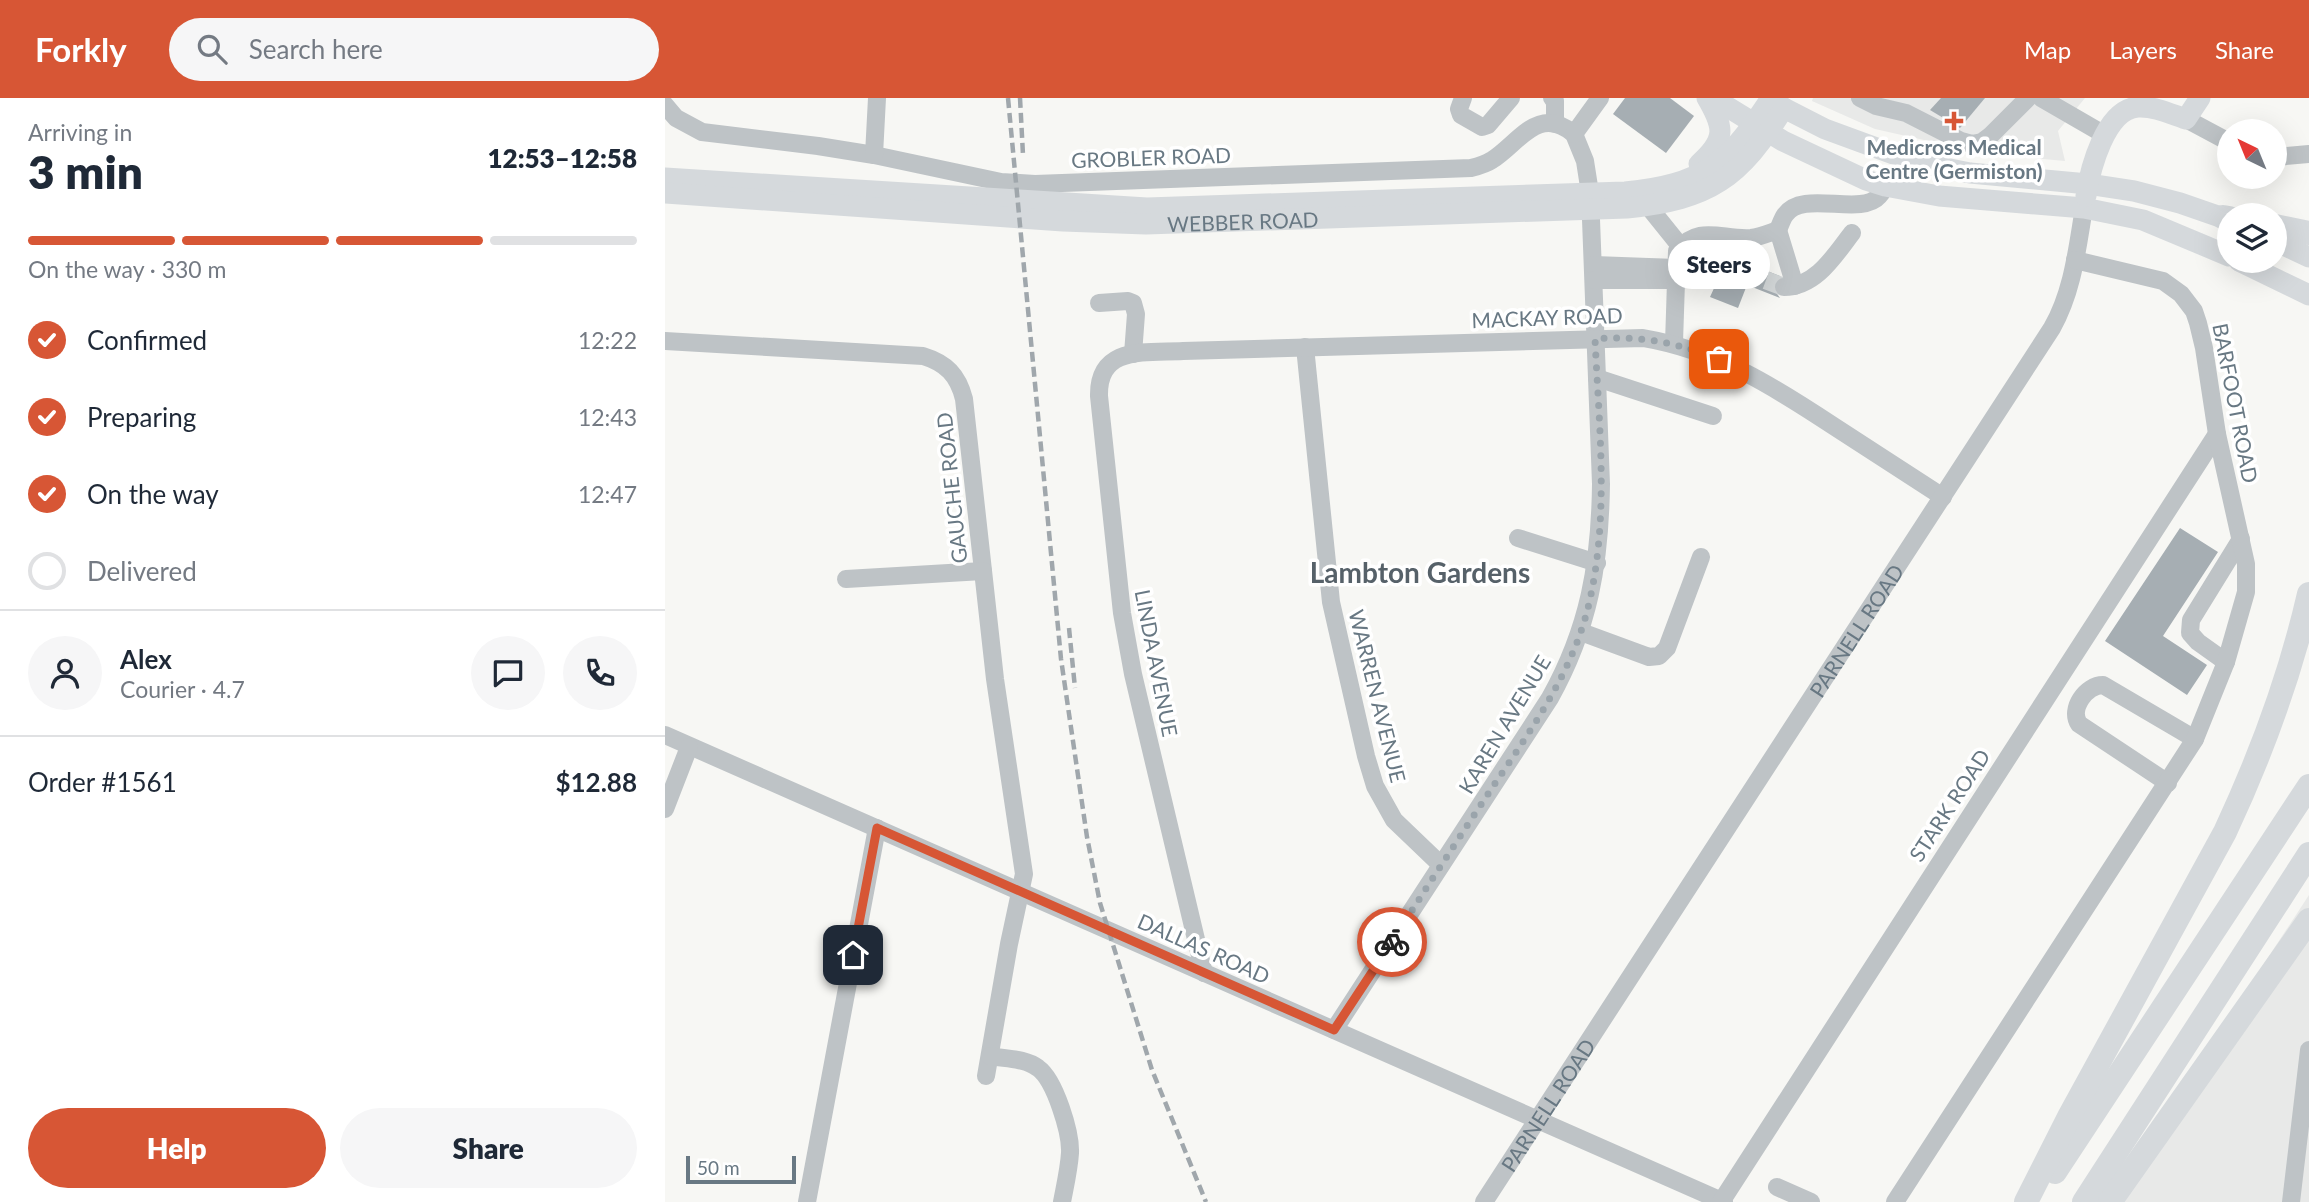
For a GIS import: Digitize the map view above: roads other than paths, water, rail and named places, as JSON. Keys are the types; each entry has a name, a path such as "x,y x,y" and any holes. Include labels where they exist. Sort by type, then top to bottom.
{"highway":[{"path":"2287,228 2309,233"},
{"path":"2026,1202 2063,1127 2239,803 2280,703 2297,648 2309,594"},
{"path":"2035,1202 2309,786"},
{"path":"2084,1202 2309,854"},
{"path":"2110,1202 2309,920"}],"main road":[{"path":"1651,198 1695,168 1714,147 1721,128 1707,98"},
{"path":"1713,98 1761,129 1866,180 1885,186 1939,196 2084,208 2143,220 2217,251"},
{"path":"2186,119 2200,98"},
{"path":"1772,102 1825,130 1915,162 1970,173 2134,191 2217,215"},
{"name":"WEBBER ROAD","path":"665,178 999,200 1061,211 1651,198 1706,171 1746,136 1761,129 1772,102"},
{"name":"PARNELL ROAD","path":"2084,208 2092,167 2105,135 2117,118 2134,107 2155,108 2186,119"},
{"name":"WEBBER ROAD","path":"665,193 999,200"},
{"path":"2287,247 2309,257"},
{"path":"2264,273 2309,295"}],"street":[{"path":"874,155 877,98"},
{"path":"1464,98 1459,109 1461,115 1482,127 1488,125 1511,98"},
{"path":"1574,134 1600,98"},
{"path":"1860,98 1876,106 1906,113 1972,144 1982,142 2028,98"},
{"path":"2041,98 2105,135"},
{"path":"1554,99 1555,124 1574,134 1585,161 1591,201"},
{"name":"GROBLER ROAD","path":"665,105 676,118 702,132 874,155 999,200 1035,184 1471,168 1490,162 1529,128 1555,124"},
{"path":"2186,119 2217,136"},
{"path":"2287,156 2309,154"},
{"path":"1852,233 1819,273 1789,286 1778,230 1785,214 1804,204 1867,202 1879,198 1885,186"},
{"path":"1651,198 1686,249"},
{"name":"KAREN AVENUE","path":"1334,1030 1545,707 1581,632 1590,601 1600,530 1601,484 1591,201"},
{"name":"PARNELL ROAD","path":"1484,1202 2060,315 2069,289 2084,208"},
{"path":"1674,343 1677,251 1686,249 1696,235 1751,238 1778,230"},
{"name":"BARFOOT ROAD","path":"1895,1202 2195,739 2226,662 2246,592 2246,565 2217,434 2204,348 2194,311 2182,294 2169,284 2074,260"},
{"path":"1594,272 1676,274"},
{"path":"1099,303 1133,303 1136,314 1133,354"},
{"name":"MACKAY ROAD","path":"1112,361 1133,354 1305,347 1643,338 1674,343 1754,376 1943,497"},
{"name":"GAUCHE ROAD","path":"665,341 923,356 943,364 956,377 964,399 995,679 1024,874 986,1076"},
{"name":"WARREN AVENUE","path":"1305,347 1331,602 1366,756 1375,786 1394,820 1441,865"},
{"name":"LINDA AVENUE","path":"1112,361 1099,380 1099,396 1122,613 1143,720 1204,973"},
{"path":"1597,377 1713,416"},
{"name":"STARK ROAD","path":"1722,1202 2217,434"},
{"path":"1518,538 1597,563"},
{"path":"2226,662 2190,633 2191,620 2241,539"},
{"path":"1581,632 1649,657 1659,656 1667,648 1701,557"},
{"path":"846,579 983,570"},
{"path":"2168,783 2078,724 2074,717 2075,709 2088,690 2095,685 2103,685 2195,739"},
{"name":"DALLAS ROAD","path":"665,735 1722,1202"},
{"path":"665,809 689,747"},
{"path":"807,1202 877,828"},
{"path":"2291,1202 2309,1050"},
{"path":"990,1056 1030,1063 1039,1068 1049,1083 1070,1143 1062,1202"},
{"path":"1777,1187 1811,1202"}],"tunnel":[{"path":"1690,252 1784,287"}],"railway":[{"path":"1008,98 1061,659 1087,837 1100,903 1152,1070 1206,1202"},
{"path":"1020,98 1023,155"},
{"path":"1069,628 1075,688"}],"place":[{"name":"Medicross Medical Centre (Germiston)","path":"1954,121"},
{"name":"Steers","path":"1719,359"}],"district":[{"name":"Lambton Gardens","path":"1420,572"}]}
